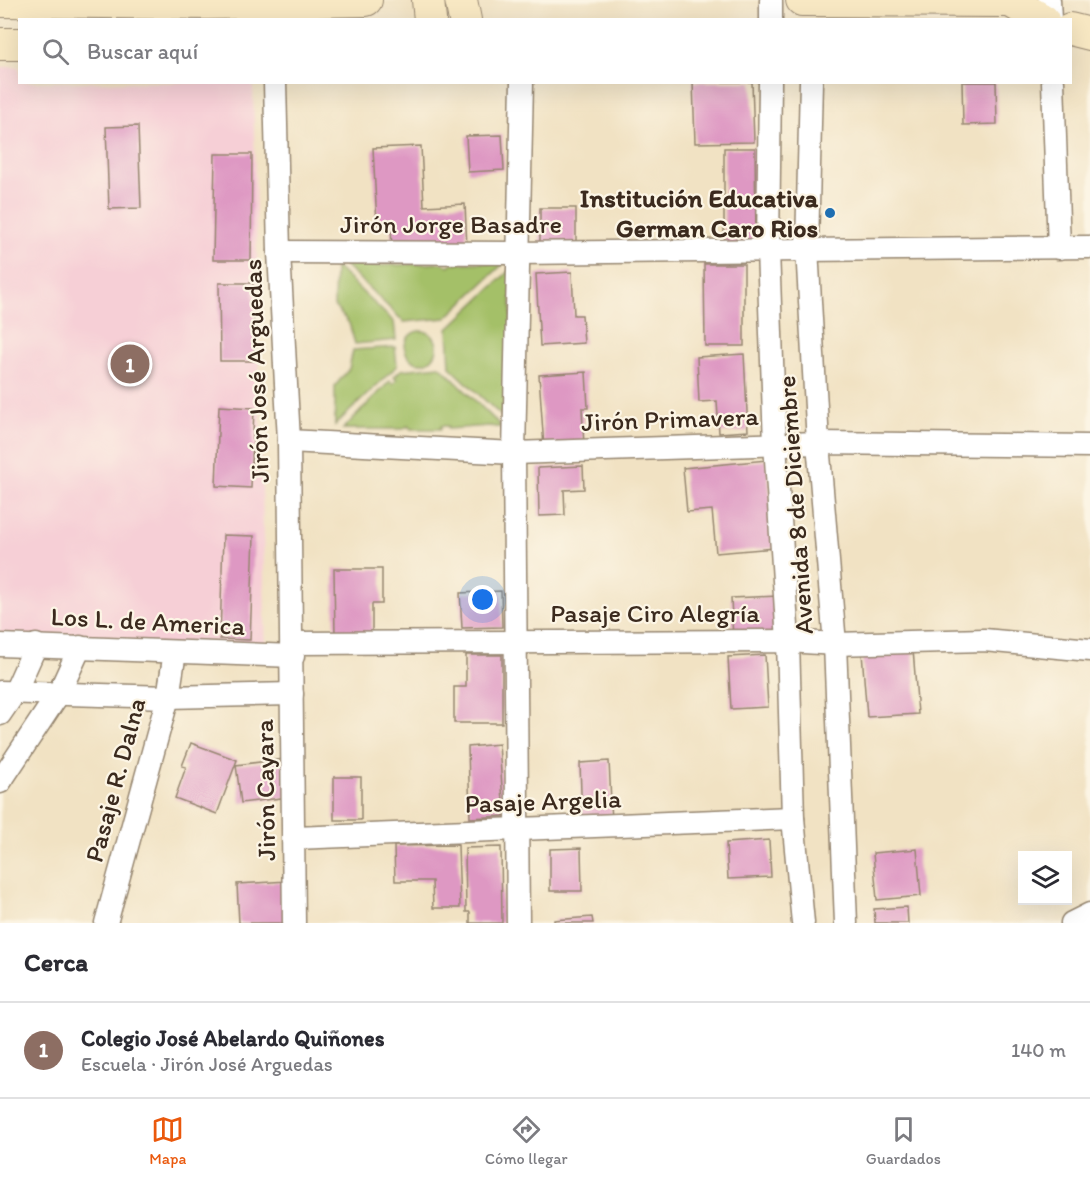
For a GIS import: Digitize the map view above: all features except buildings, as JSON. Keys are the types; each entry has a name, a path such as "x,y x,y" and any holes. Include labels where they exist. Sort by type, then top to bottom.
{"street":[{"path":"0,1 206,2 275,11 366,0"},
{"path":"428,0 430,18"},
{"path":"461,0 465,18"},
{"path":"771,0 771,18"},
{"path":"802,0 1010,1 1040,18"},
{"path":"813,0 813,18"},
{"path":"1049,0 1050,18"},
{"path":"1072,29 1090,34"},
{"path":"0,44 18,44"},
{"name":"Jirón José Arguedas","path":"275,84 279,252 289,441 292,649"},
{"path":"518,923 514,453 522,84"},
{"name":"Avenida 8 de Diciembre","path":"770,84 768,250 775,444 788,641 793,818 803,923"},
{"name":"Avenida 8 de Diciembre","path":"811,84 807,248 818,443 835,644 846,923"},
{"path":"1053,84 1059,248"},
{"name":"Jirón Jorge Basadre","path":"279,252 517,253 807,248 1090,248"},
{"name":"Jirón Primavera","path":"289,441 514,453 818,443 1090,446"},
{"name":"Pasaje Ciro Alegría","path":"292,649 516,642 788,641 835,644 984,640 1090,650"},
{"name":"Los L. de America","path":"0,645 175,652 292,649"},
{"path":"0,714 7,692 36,645"},
{"path":"0,782 59,693 80,647"},
{"name":"Jirón Cayara","path":"292,649 294,923"},
{"name":"Pasaje R. Dalna","path":"106,923 168,697 175,652"},
{"path":"7,692 168,697 292,694"},
{"name":"Pasaje Argelia","path":"295,838 519,831 793,818"},
{"path":"1072,923 1090,914"}],"shaded area":[{"path":"0,67 18,67 18,84 253,84 266,661 0,646"}],"green space":[{"path":"505,262 446,318 404,322 344,264 371,266 443,263 448,266 452,263"},
{"path":"335,266 394,322 396,340 355,344 349,323 334,306"},
{"path":"511,269 512,426 450,367 448,329"},
{"path":"421,331 432,336 437,347 432,358 421,363 410,358 405,347 410,336"},
{"path":"395,347 397,366 335,425 335,386 349,369 353,350"},
{"path":"440,366 503,428 489,426 448,429 448,426 441,426 441,429 411,429 408,426 403,429 343,429 390,381 393,384 397,379 394,377 401,370"}],"place":[{"name":"Institución Educativa German Caro Rios","path":"830,213"},
{"name":"Colegio José Abelardo Quiñones","path":"130,364"}]}
